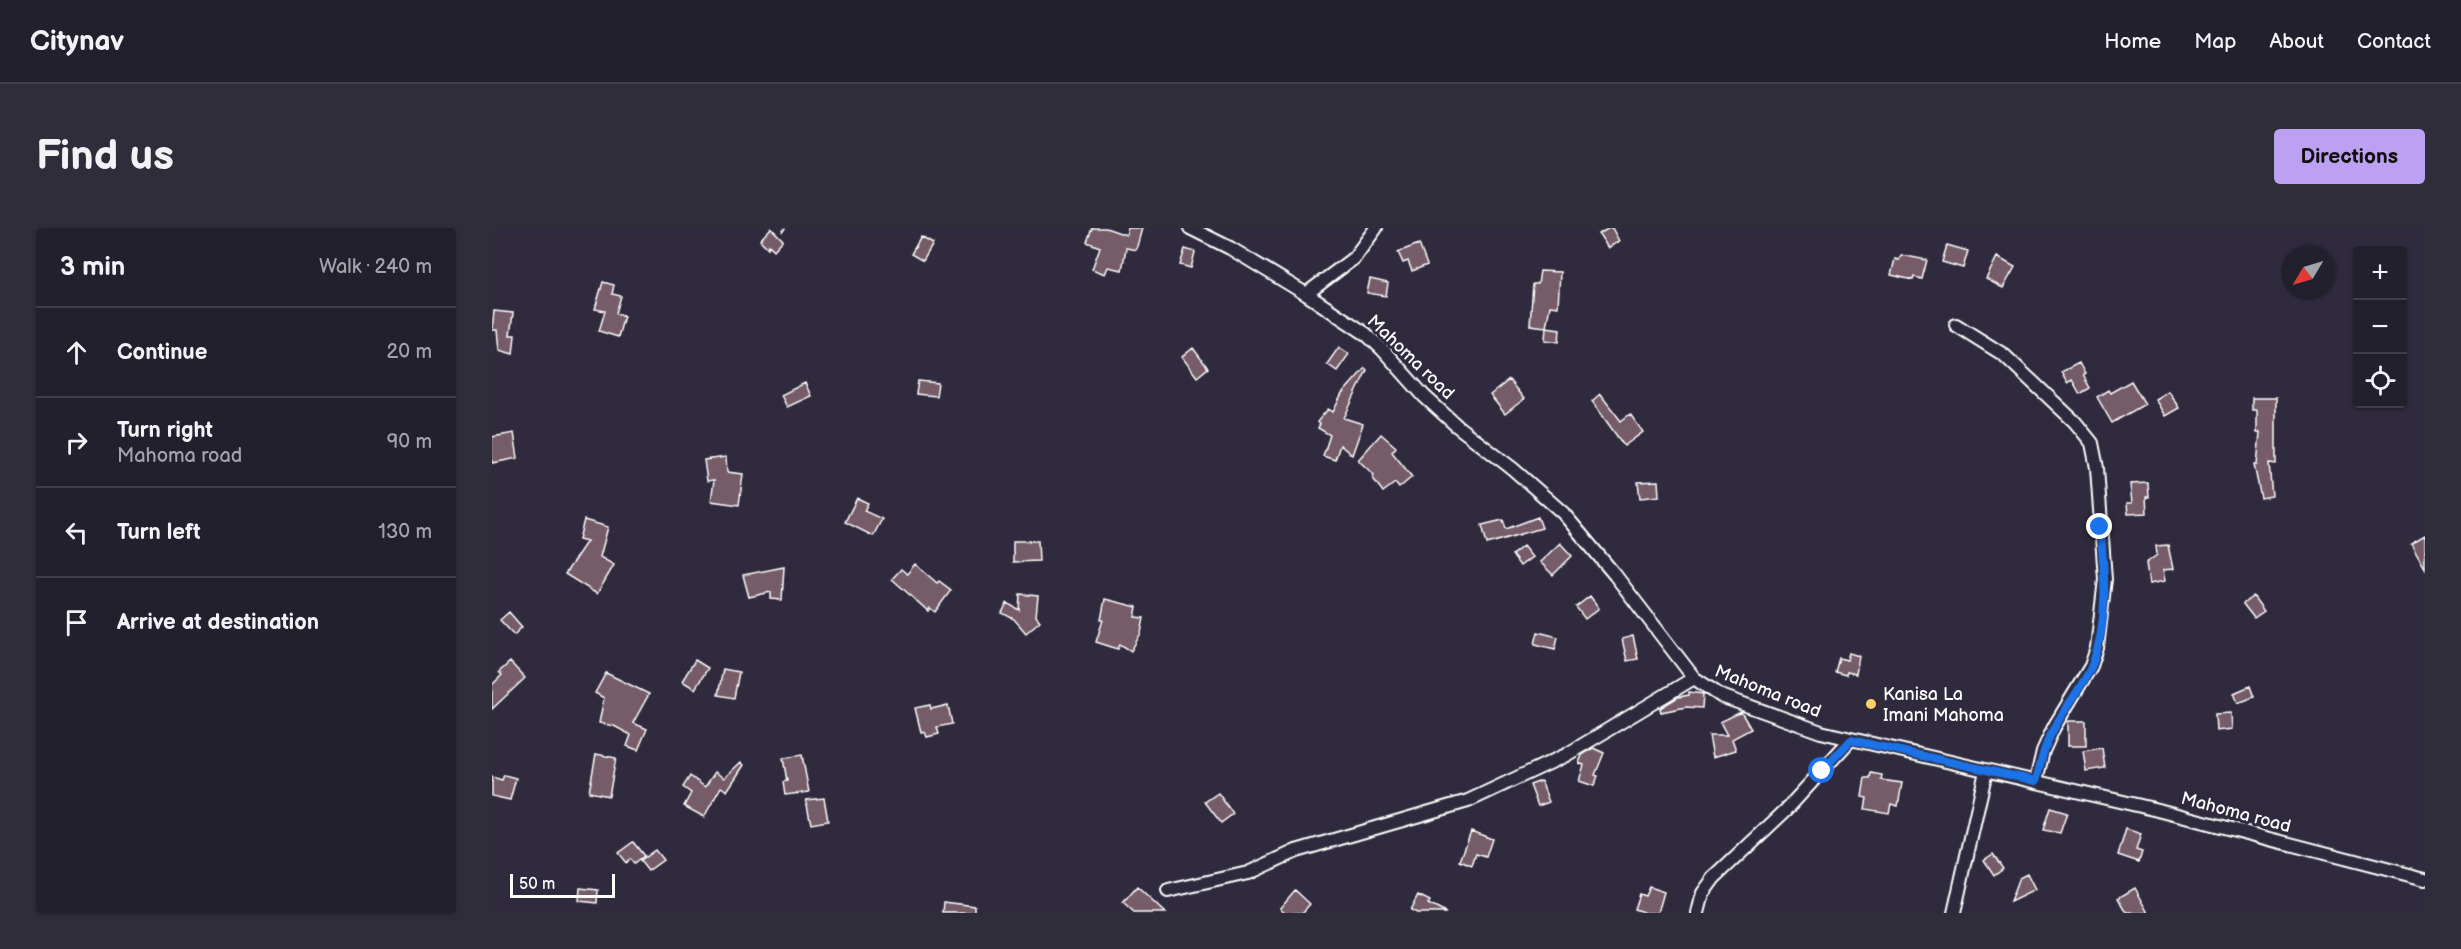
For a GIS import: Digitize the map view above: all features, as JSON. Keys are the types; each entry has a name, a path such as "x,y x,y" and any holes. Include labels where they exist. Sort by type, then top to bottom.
{"street":[{"name":"Mahoma road","path":"1190,228 1230,248 1366,334 1424,396 1457,426 1513,469 1563,513 1615,575 1694,678 1720,696 1821,732 1851,740 2158,810 2425,879"},
{"path":"1306,294 1354,258 1376,228"},
{"path":"1956,325 2004,355 2075,422 2092,443 2097,468 2105,579 2097,648 2091,666 2050,735 2043,751 2036,781"},
{"path":"1168,891 1248,873 1296,851 1468,801 1566,754 1694,678"},
{"path":"1698,913 1703,893 1714,878 1786,810 1851,740"},
{"path":"1954,913 1986,771"}],"path":[{"path":"782,232 784,228"}],"building":[{"path":"771,228 783,240 774,250 769,245 768,248 760,240"},
{"path":"1092,228 1106,228 1126,235 1128,228 1142,228 1136,250 1126,248 1122,270 1108,267 1105,274 1092,269 1100,247 1087,242"},
{"path":"1612,228 1619,241 1608,248 1599,234"},
{"path":"921,237 933,244 923,261 911,254"},
{"path":"1419,244 1427,265 1412,271 1408,261 1403,263 1398,252"},
{"path":"1947,245 1968,251 1963,268 1942,262"},
{"path":"1185,249 1195,252 1191,268 1180,265"},
{"path":"1901,255 1927,260 1922,279 1914,277 1913,280 1891,275 1895,259 1899,260"},
{"path":"1997,257 2015,267 2003,288 1986,279"},
{"path":"1540,271 1560,272 1558,307 1550,306 1546,327 1530,325 1533,284 1538,284"},
{"path":"1370,279 1388,283 1386,296 1367,293"},
{"path":"603,282 614,285 612,294 621,296 616,313 624,316 618,337 599,331 605,311 595,309"},
{"path":"494,311 513,313 510,335 515,335 513,354 499,350 497,330 492,330"},
{"path":"1546,327 1560,329 1559,342 1545,340"},
{"path":"1339,347 1349,354 1337,371 1327,364"},
{"path":"1193,348 1208,368 1197,377 1182,357"},
{"path":"2079,363 2090,388 2080,394 2072,380 2067,383 2061,372"},
{"path":"1365,368 1367,370 1344,418 1363,424 1352,455 1340,445 1335,460 1323,456 1330,435 1318,428 1320,424 1317,422 1328,409 1333,412 1342,394"},
{"path":"1509,380 1524,399 1505,414 1490,395"},
{"path":"918,381 938,383 936,396 916,394"},
{"path":"2131,381 2145,404 2112,423 2097,397 2108,390 2110,393"},
{"path":"805,383 811,396 787,407 781,395"},
{"path":"2168,391 2179,408 2165,416 2155,399"},
{"path":"1600,394 1621,421 1630,414 1643,432 1624,446 1592,401"},
{"path":"2252,398 2276,398 2276,464 2269,463 2272,496 2261,498 2254,465 2257,465 2260,432 2257,432 2257,410 2252,410"},
{"path":"514,433 518,458 492,463 492,437"},
{"path":"1381,434 1396,447 1392,452 1412,477 1399,488 1395,483 1383,492 1372,477 1374,475 1358,460"},
{"path":"726,457 727,472 743,474 739,505 711,501 714,480 707,481 704,460"},
{"path":"1658,481 1659,496 1640,498 1638,482"},
{"path":"2148,483 2147,513 2128,514 2127,503 2132,503 2130,484"},
{"path":"857,498 868,503 864,511 882,519 873,536 845,522"},
{"path":"1538,517 1542,528 1487,544 1482,525 1503,520 1506,529"},
{"path":"584,520 608,527 600,557 614,565 597,594 565,574 587,541 579,539"},
{"path":"2425,535 2425,568 2411,543"},
{"path":"1013,541 1038,541 1039,561 1013,562"},
{"path":"1560,543 1572,556 1553,575 1540,562"},
{"path":"2168,545 2173,569 2163,570 2165,581 2149,584 2146,563 2157,555 2156,546"},
{"path":"1523,546 1532,557 1520,566 1512,555"},
{"path":"915,564 937,583 939,581 951,590 935,612 930,608 928,611 892,579 901,569 907,574"},
{"path":"784,567 782,600 771,599 771,592 749,597 743,575"},
{"path":"1020,594 1038,596 1036,616 1040,621 1026,633 1014,619 1002,613 1007,603 1019,610"},
{"path":"1590,596 1599,608 1585,619 1576,607"},
{"path":"2253,596 2264,611 2254,618 2243,604"},
{"path":"1105,599 1137,607 1135,617 1144,618 1141,633 1131,651 1120,644 1118,649 1096,642 1103,620 1101,620"},
{"path":"509,612 522,627 514,635 500,620"},
{"path":"1538,632 1558,637 1555,649 1535,644"},
{"path":"1633,636 1638,659 1627,661 1622,639"},
{"path":"1849,653 1859,656 1856,674 1847,672 1846,675 1835,672 1839,658 1847,660"},
{"path":"695,660 708,668 695,689 682,681"},
{"path":"510,662 525,678 492,709 492,685 502,675 499,672"},
{"path":"723,669 739,672 734,698 718,695"},
{"path":"606,673 649,694 633,723 647,729 638,750 627,746 631,735 614,726 599,723 604,698 595,693"},
{"path":"2250,686 2254,697 2238,703 2234,693"},
{"path":"1689,692 1703,694 1702,708 1686,707 1661,712 1660,708 1678,697 1689,695"},
{"path":"930,705 931,709 948,705 952,724 937,727 939,734 927,737 925,732 921,732 915,708"},
{"path":"1741,712 1751,729 1732,739 1736,750 1713,757 1709,735 1727,735 1720,722"},
{"path":"2231,713 2232,729 2216,731 2215,714"},
{"path":"2068,721 2086,721 2086,746 2068,746"},
{"path":"1593,748 1604,753 1595,775 1598,776 1594,786 1579,781 1584,765 1579,763 1582,755"},
{"path":"2102,748 2105,768 2086,771 2083,751"},
{"path":"596,754 616,758 609,796 589,792"},
{"path":"802,755 809,792 785,795 783,782 787,781 783,758"},
{"path":"741,762 744,765 727,791 721,787 704,817 684,806 691,793 683,787 690,776 705,787 715,772 724,778"},
{"path":"1871,773 1882,775 1881,780 1902,783 1898,806 1891,804 1889,813 1865,809 1867,798 1862,797 1865,778 1870,778"},
{"path":"504,775 516,778 510,800 492,796 492,777 502,780"},
{"path":"1541,781 1549,802 1538,806 1530,785"},
{"path":"1218,793 1233,814 1221,823 1205,802"},
{"path":"824,798 828,821 811,824 806,800"},
{"path":"2050,808 2067,813 2060,833 2043,830"},
{"path":"2126,829 2141,834 2136,850 2142,852 2139,862 2118,855"},
{"path":"1471,831 1492,839 1486,857 1476,854 1472,866 1460,861"},
{"path":"633,842 644,856 634,864 630,859 626,863 618,853"},
{"path":"655,850 663,860 648,871 640,861"},
{"path":"1993,854 2003,868 1994,875 1984,860"},
{"path":"2027,874 2035,890 2010,902 2019,878"},
{"path":"1137,887 1165,913 1134,913 1123,903"},
{"path":"1649,887 1664,892 1658,913 1646,913 1634,909 1639,894 1645,896"},
{"path":"580,888 598,890 597,903 579,901"},
{"path":"2135,888 2149,913 2127,913 2118,898"},
{"path":"1295,890 1310,904 1302,913 1286,913 1280,908"},
{"path":"1418,895 1430,901 1428,904 1446,913 1416,913 1410,910"},
{"path":"944,902 975,906 975,913 943,913"}],"place":[{"name":"Kanisa La Imani Mahoma","path":"1871,704"}],"route":[{"path":"1822,771 1851,740 2036,781 2043,751 2054,727 2091,666 2097,648 2105,579 2100,527"}]}
